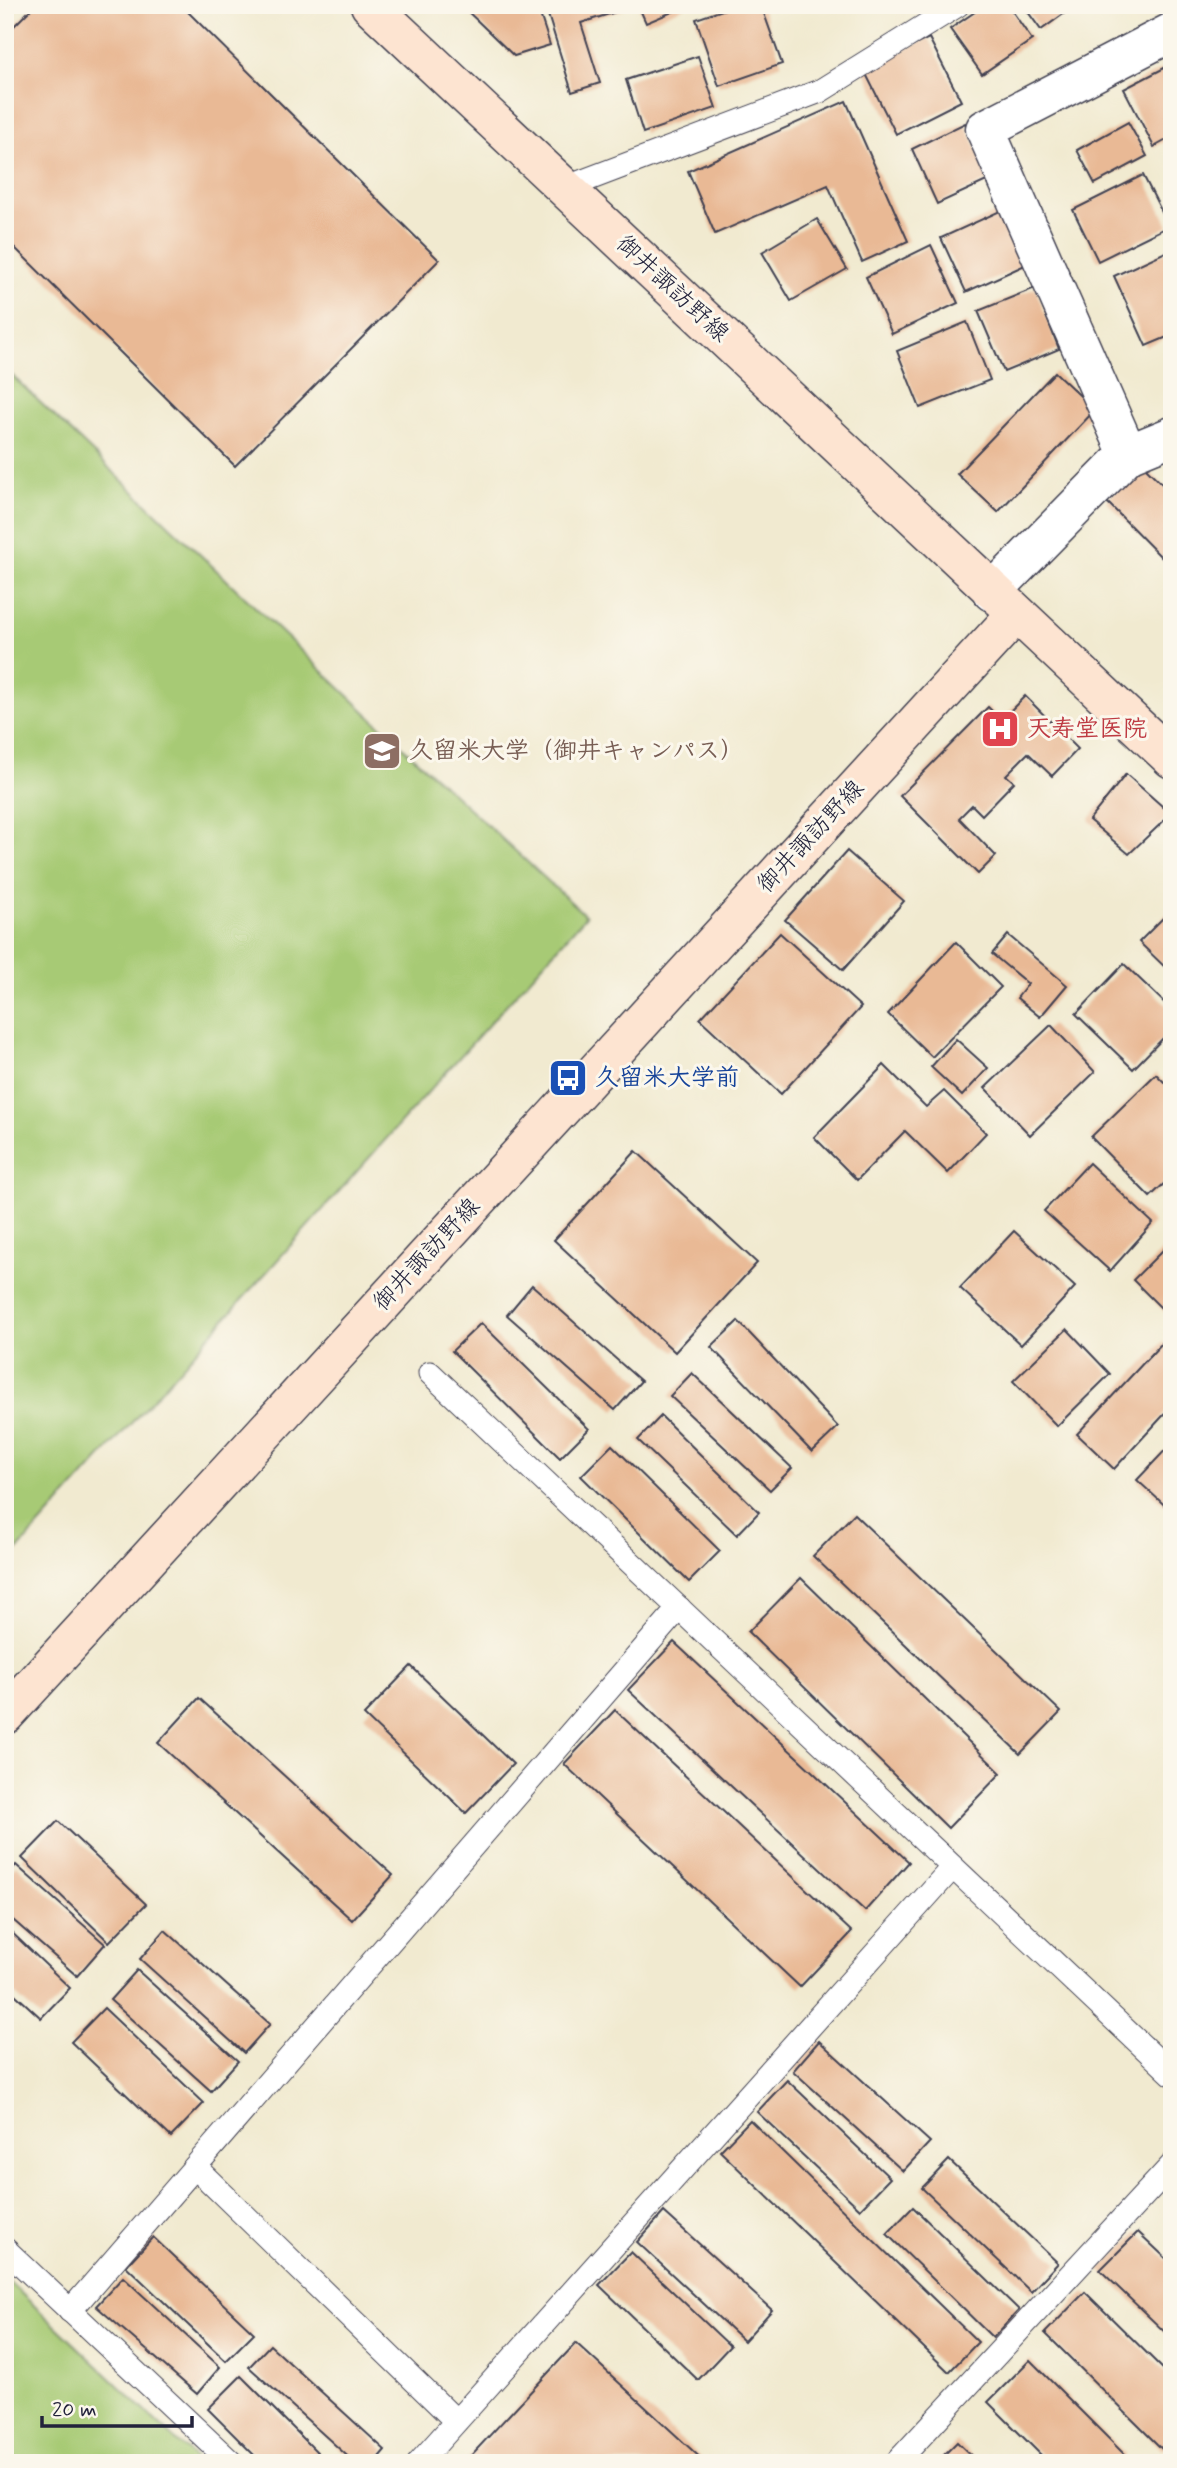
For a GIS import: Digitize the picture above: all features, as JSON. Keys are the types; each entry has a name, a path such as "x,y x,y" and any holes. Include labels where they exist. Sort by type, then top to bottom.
{"main road":[{"name":"御井諏訪野線","path":"5,1715 1004,603 370,5"},
{"path":"1004,603 1172,759"}],"street":[{"path":"1168,5 1172,13"},
{"path":"1128,454 985,129 1172,32"},
{"path":"1004,603 1128,454 1172,436"}],"lane":[{"path":"565,188 820,91 958,5"},
{"path":"430,1373 1172,2074"},
{"path":"71,2311 679,1608"},
{"path":"419,2463 952,1867"},
{"path":"896,2463 1172,2165"},
{"path":"195,2167 456,2421"},
{"path":"5,2249 232,2463"}],"green space":[{"path":"5,369 397,742 586,916 13,1555 5,1548"},
{"path":"5,2278 200,2463 22,2463 5,2452"}],"building":[{"path":"35,5 181,5 439,260 235,466 5,238 5,35"},
{"path":"461,5 537,5 550,45 514,56"},
{"path":"545,5 624,5 625,9 581,23 600,83 572,92"},
{"path":"638,5 689,5 646,23"},
{"path":"737,5 761,5 782,64 719,86 696,19"},
{"path":"985,5 1008,5 1032,40 982,74 950,29"},
{"path":"1023,5 1076,5 1041,30"},
{"path":"929,38 961,101 896,134 864,70"},
{"path":"698,56 716,108 643,133 626,80"},
{"path":"1172,64 1172,137 1154,147 1124,89"},
{"path":"846,101 908,241 862,262 828,185 715,234 688,171"},
{"path":"1128,122 1147,156 1095,184 1077,150"},
{"path":"965,123 991,179 937,204 912,149"},
{"path":"1143,175 1169,226 1098,261 1073,210"},
{"path":"1000,211 1025,265 966,292 941,238"},
{"path":"817,219 847,269 791,301 762,252"},
{"path":"931,245 958,303 892,334 866,277"},
{"path":"1172,249 1172,335 1146,346 1114,276"},
{"path":"1035,288 1059,349 1004,372 978,311"},
{"path":"967,322 990,380 920,408 897,351"},
{"path":"1055,372 1095,410 998,512 957,474"},
{"path":"1143,465 1172,494 1172,568 1106,501"},
{"path":"1025,696 1078,749 1052,776 1028,753 1006,775 1014,782 982,815 972,805 959,818 996,856 978,874 900,796 988,707 1001,720"},
{"path":"1126,774 1171,814 1129,854 1089,820"},
{"path":"847,851 904,901 843,970 785,920"},
{"path":"1172,909 1172,974 1139,942"},
{"path":"780,933 861,1007 781,1094 700,1019"},
{"path":"1008,935 1067,985 1040,1017 1017,998 1028,984 992,954"},
{"path":"956,942 1001,987 932,1057 888,1014"},
{"path":"1124,964 1172,1010 1172,1029 1133,1069 1076,1014"},
{"path":"1051,1025 1095,1072 1030,1135 985,1088"},
{"path":"956,1039 988,1068 962,1096 931,1067"},
{"path":"884,1065 926,1107 944,1091 986,1133 948,1173 905,1131 857,1180 814,1137"},
{"path":"1156,1074 1172,1090 1172,1176 1150,1197 1091,1137"},
{"path":"636,1151 757,1263 675,1352 554,1240"},
{"path":"1089,1163 1153,1223 1110,1271 1044,1211"},
{"path":"1014,1231 1075,1287 1021,1345 960,1288"},
{"path":"1172,1241 1172,1312 1168,1315 1133,1280"},
{"path":"532,1285 641,1381 615,1410 507,1315"},
{"path":"738,1321 838,1427 812,1452 711,1347"},
{"path":"481,1323 589,1429 560,1458 452,1351"},
{"path":"1067,1329 1110,1374 1057,1426 1013,1381"},
{"path":"1163,1342 1172,1350 1172,1406 1114,1469 1077,1434"},
{"path":"692,1373 792,1468 770,1490 670,1396"},
{"path":"661,1416 759,1512 737,1535 638,1440"},
{"path":"1172,1443 1172,1512 1137,1480"},
{"path":"612,1445 720,1551 689,1582 581,1476"},
{"path":"854,1514 1061,1712 1020,1754 813,1556"},
{"path":"801,1578 1001,1773 948,1828 748,1632"},
{"path":"674,1642 909,1862 865,1911 628,1690"},
{"path":"411,1666 513,1764 466,1813 364,1715"},
{"path":"199,1698 393,1875 352,1920 158,1743"},
{"path":"615,1710 852,1932 800,1987 564,1764"},
{"path":"58,1821 146,1904 109,1942 22,1858"},
{"path":"16,1865 105,1944 77,1976 5,1913 5,1877"},
{"path":"5,1926 70,1988 41,2018 5,1985"},
{"path":"165,1930 270,2024 244,2053 140,1959"},
{"path":"137,1970 238,2061 211,2091 110,2000"},
{"path":"104,2008 204,2103 171,2137 71,2042"},
{"path":"819,2041 930,2142 903,2171 793,2071"},
{"path":"787,2080 890,2178 860,2209 757,2112"},
{"path":"750,2120 978,2342 949,2372 720,2151"},
{"path":"949,2160 1058,2263 1031,2292 922,2188"},
{"path":"913,2207 1019,2310 993,2338 887,2234"},
{"path":"664,2212 772,2310 744,2341 637,2242"},
{"path":"1138,2232 1172,2264 1172,2339 1100,2270"},
{"path":"153,2237 254,2333 226,2361 126,2266"},
{"path":"631,2252 730,2346 698,2380 599,2285"},
{"path":"123,2277 220,2367 197,2394 96,2306"},
{"path":"1085,2292 1172,2378 1172,2439 1162,2449 1045,2333"},
{"path":"576,2343 706,2463 464,2463"},
{"path":"270,2345 385,2450 374,2463 355,2463 249,2367"},
{"path":"1030,2360 1125,2455 1118,2463 1049,2463 988,2402"},
{"path":"241,2376 328,2463 262,2463 208,2409"},
{"path":"957,2442 979,2463 936,2463"}],"place":[{"name":"天寿堂医院","path":"1000,729"},
{"name":"久留米大学（御井キャンパス）","path":"382,751"},
{"name":"久留米大学前","path":"568,1078"}]}
